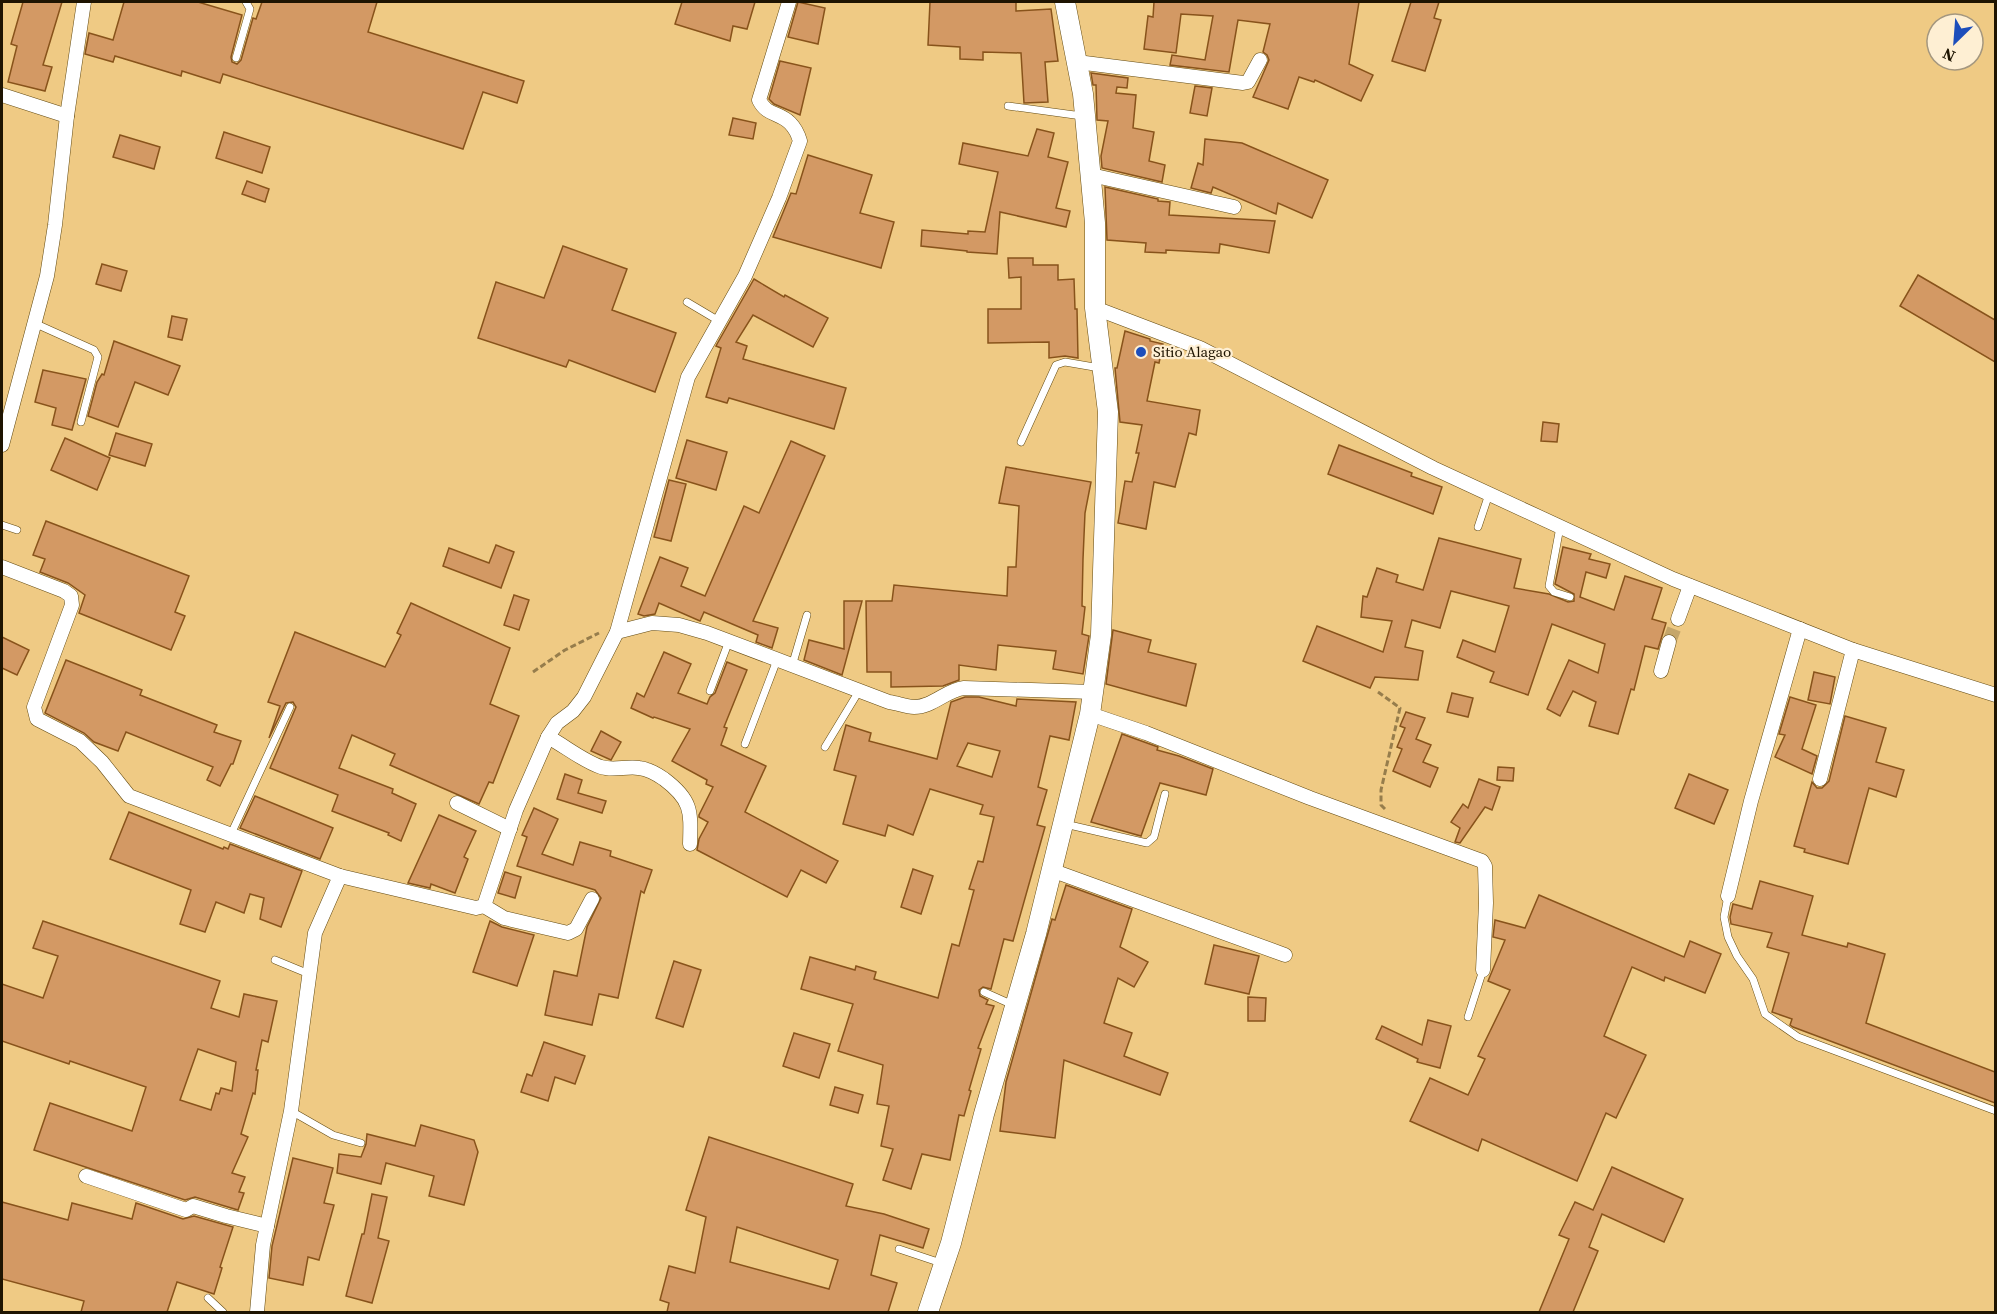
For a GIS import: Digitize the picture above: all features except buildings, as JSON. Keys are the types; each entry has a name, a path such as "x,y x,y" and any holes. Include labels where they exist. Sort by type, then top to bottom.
{"street":[{"path":"2,445 47,276 84,2"},
{"path":"484,906 516,810 548,737 557,723 573,711 584,697 617,632 688,377 745,276 779,198 800,141 796,129 789,121 763,109 759,100 789,2"},
{"path":"928,1312 944,1264 1063,824 1090,714 1101,635 1108,412 1095,308 1095,223 1085,116 1065,2"},
{"path":"1077,62 1243,83 1248,82 1260,60"},
{"path":"2,95 67,116"},
{"path":"1091,176 1234,207"},
{"path":"1095,308 1200,348 1433,468 1690,586 1853,650 1995,695"},
{"path":"2,567 64,591 71,596 72,605 34,707 37,719 80,741 102,762 129,795 340,876 476,908 484,906 504,918 568,933 576,929 592,899"},
{"path":"1678,619 1690,586"},
{"path":"617,632 652,623 679,625 729,641 889,702 914,707 932,703 949,691 964,687 1093,692"},
{"path":"1728,896 1751,801 1800,629"},
{"path":"1661,672 1669,642"},
{"path":"1820,779 1853,650"},
{"path":"1090,714 1146,733 1288,790 1482,861 1485,866 1486,903 1483,970"},
{"path":"548,737 602,767 639,768 658,775 670,784 684,795 691,820 690,844"},
{"path":"457,803 510,829"},
{"path":"1051,870 1285,955"},
{"path":"257,1312 264,1245 291,1111 315,933 340,876"},
{"path":"86,1176 186,1210 193,1206 267,1226"}],"lane":[{"path":"236,58 250,9 246,2"},
{"path":"1008,106 1085,116"},
{"path":"687,302 719,321"},
{"path":"34,323 94,350 97,354 81,422"},
{"path":"1021,442 1056,365 1065,362 1102,368"},
{"path":"1478,527 1489,494"},
{"path":"2,525 17,530"},
{"path":"1560,527 1549,586 1554,592 1570,597"},
{"path":"792,666 807,615"},
{"path":"710,691 729,641"},
{"path":"745,744 777,660"},
{"path":"825,747 860,691"},
{"path":"231,834 290,707"},
{"path":"1063,824 1147,843 1154,837 1165,794"},
{"path":"1728,896 1724,918 1728,937 1752,979 1765,1014 1798,1037 1995,1111"},
{"path":"275,960 309,974"},
{"path":"1468,1017 1483,970"},
{"path":"984,992 1015,1006"},
{"path":"291,1111 322,1130 361,1143"},
{"path":"898,1249 944,1264"},
{"path":"208,1298 223,1312"}],"path":[{"path":"533,672 565,650 593,635 617,632"},
{"path":"1378,692 1400,708 1381,790 1381,805 1392,816 1393,829"}],"tunnel":[{"path":"1669,642 1678,619"}],"place":[{"name":"Sitio Alagao","path":"1141,352"}]}
